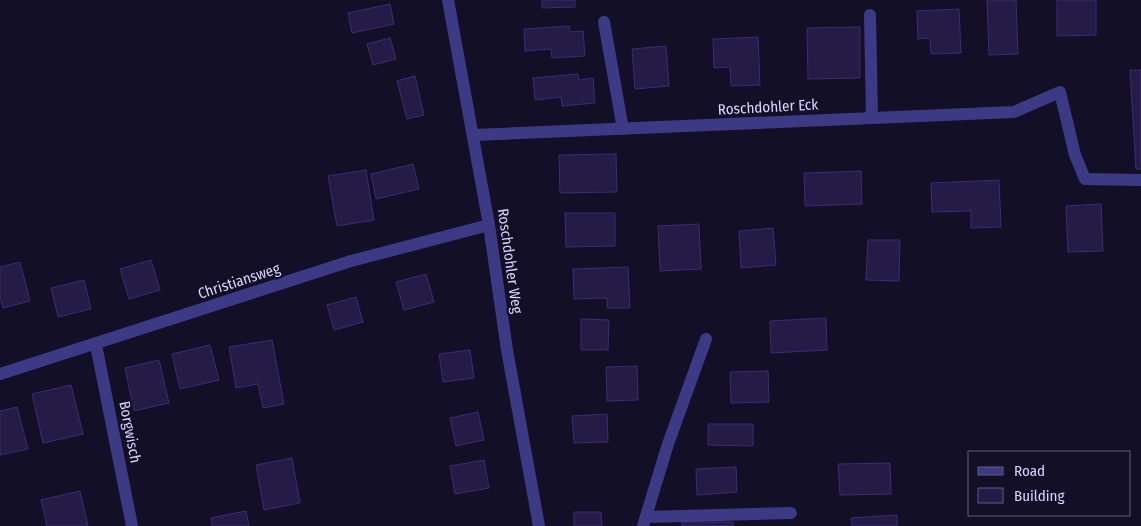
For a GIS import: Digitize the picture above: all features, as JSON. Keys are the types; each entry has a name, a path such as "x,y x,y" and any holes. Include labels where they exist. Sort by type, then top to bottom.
{"street":[{"name":"Roschdohler Weg","path":"448,0 490,225 506,350 539,526"},
{"path":"870,15 872,118"},
{"path":"604,22 623,129"},
{"name":"Roschdohler Eck","path":"473,136 1014,112 1060,92 1074,155 1085,179 1141,180"},
{"name":"Christiansweg","path":"0,374 96,345 351,262 490,225"},
{"path":"706,339 668,444 645,521 790,513"},
{"name":"Borgwisch","path":"96,345 132,526"}],"building":[{"path":"542,0 575,0 575,7 542,8"},
{"path":"987,0 1016,0 1018,54 989,55"},
{"path":"1057,0 1096,0 1096,35 1057,36"},
{"path":"390,4 394,24 352,33 348,13"},
{"path":"959,9 961,53 931,54 930,38 918,39 917,11"},
{"path":"569,26 570,32 583,31 585,56 552,58 551,49 525,51 524,29"},
{"path":"860,27 860,78 808,79 807,28"},
{"path":"758,37 760,85 731,86 730,67 714,68 713,39"},
{"path":"390,38 396,59 373,65 367,44"},
{"path":"666,46 669,86 635,89 632,49"},
{"path":"1130,70 1141,70 1141,169 1136,169"},
{"path":"578,74 579,80 593,78 595,103 562,106 561,97 535,100 533,78"},
{"path":"415,76 424,115 407,119 397,81"},
{"path":"616,154 617,192 560,193 559,155"},
{"path":"413,164 419,189 376,199 371,174"},
{"path":"366,170 374,220 337,226 328,176"},
{"path":"861,171 862,204 805,206 804,173"},
{"path":"999,180 1001,227 971,228 971,211 932,212 931,183"},
{"path":"1101,204 1103,251 1068,252 1066,206"},
{"path":"565,213 615,213 615,246 566,247"},
{"path":"699,224 701,269 660,271 658,226"},
{"path":"773,228 776,265 741,268 739,231"},
{"path":"868,240 900,240 899,281 866,280"},
{"path":"151,260 160,290 129,299 120,269"},
{"path":"20,262 30,301 3,308 0,297 0,267"},
{"path":"628,267 630,308 607,308 607,298 574,299 573,269"},
{"path":"426,274 434,302 404,310 396,282"},
{"path":"84,280 91,309 58,317 51,288"},
{"path":"356,297 363,322 334,330 327,305"},
{"path":"826,318 827,350 771,353 770,321"},
{"path":"581,319 609,320 608,350 581,350"},
{"path":"272,340 284,404 263,408 258,384 236,388 229,347"},
{"path":"210,345 219,380 180,389 172,354"},
{"path":"470,350 474,378 443,382 439,354"},
{"path":"159,360 169,403 134,411 125,368"},
{"path":"637,366 638,400 607,401 606,367"},
{"path":"768,371 769,402 731,403 730,372"},
{"path":"71,385 83,434 43,443 32,394"},
{"path":"17,407 28,449 0,455 0,411"},
{"path":"478,412 484,440 456,446 450,418"},
{"path":"607,414 608,442 574,443 572,416"},
{"path":"708,424 753,424 753,446 708,445"},
{"path":"292,458 300,503 264,510 256,465"},
{"path":"484,460 489,488 455,494 450,466"},
{"path":"890,463 891,494 840,495 838,464"},
{"path":"736,467 737,492 697,495 696,469"},
{"path":"80,491 88,526 47,526 41,500"},
{"path":"246,511 249,526 212,526 211,518"},
{"path":"574,512 601,512 602,526 574,526"},
{"path":"897,515 897,526 852,526 851,518"},
{"path":"682,522 733,522 733,526 682,526"}]}
